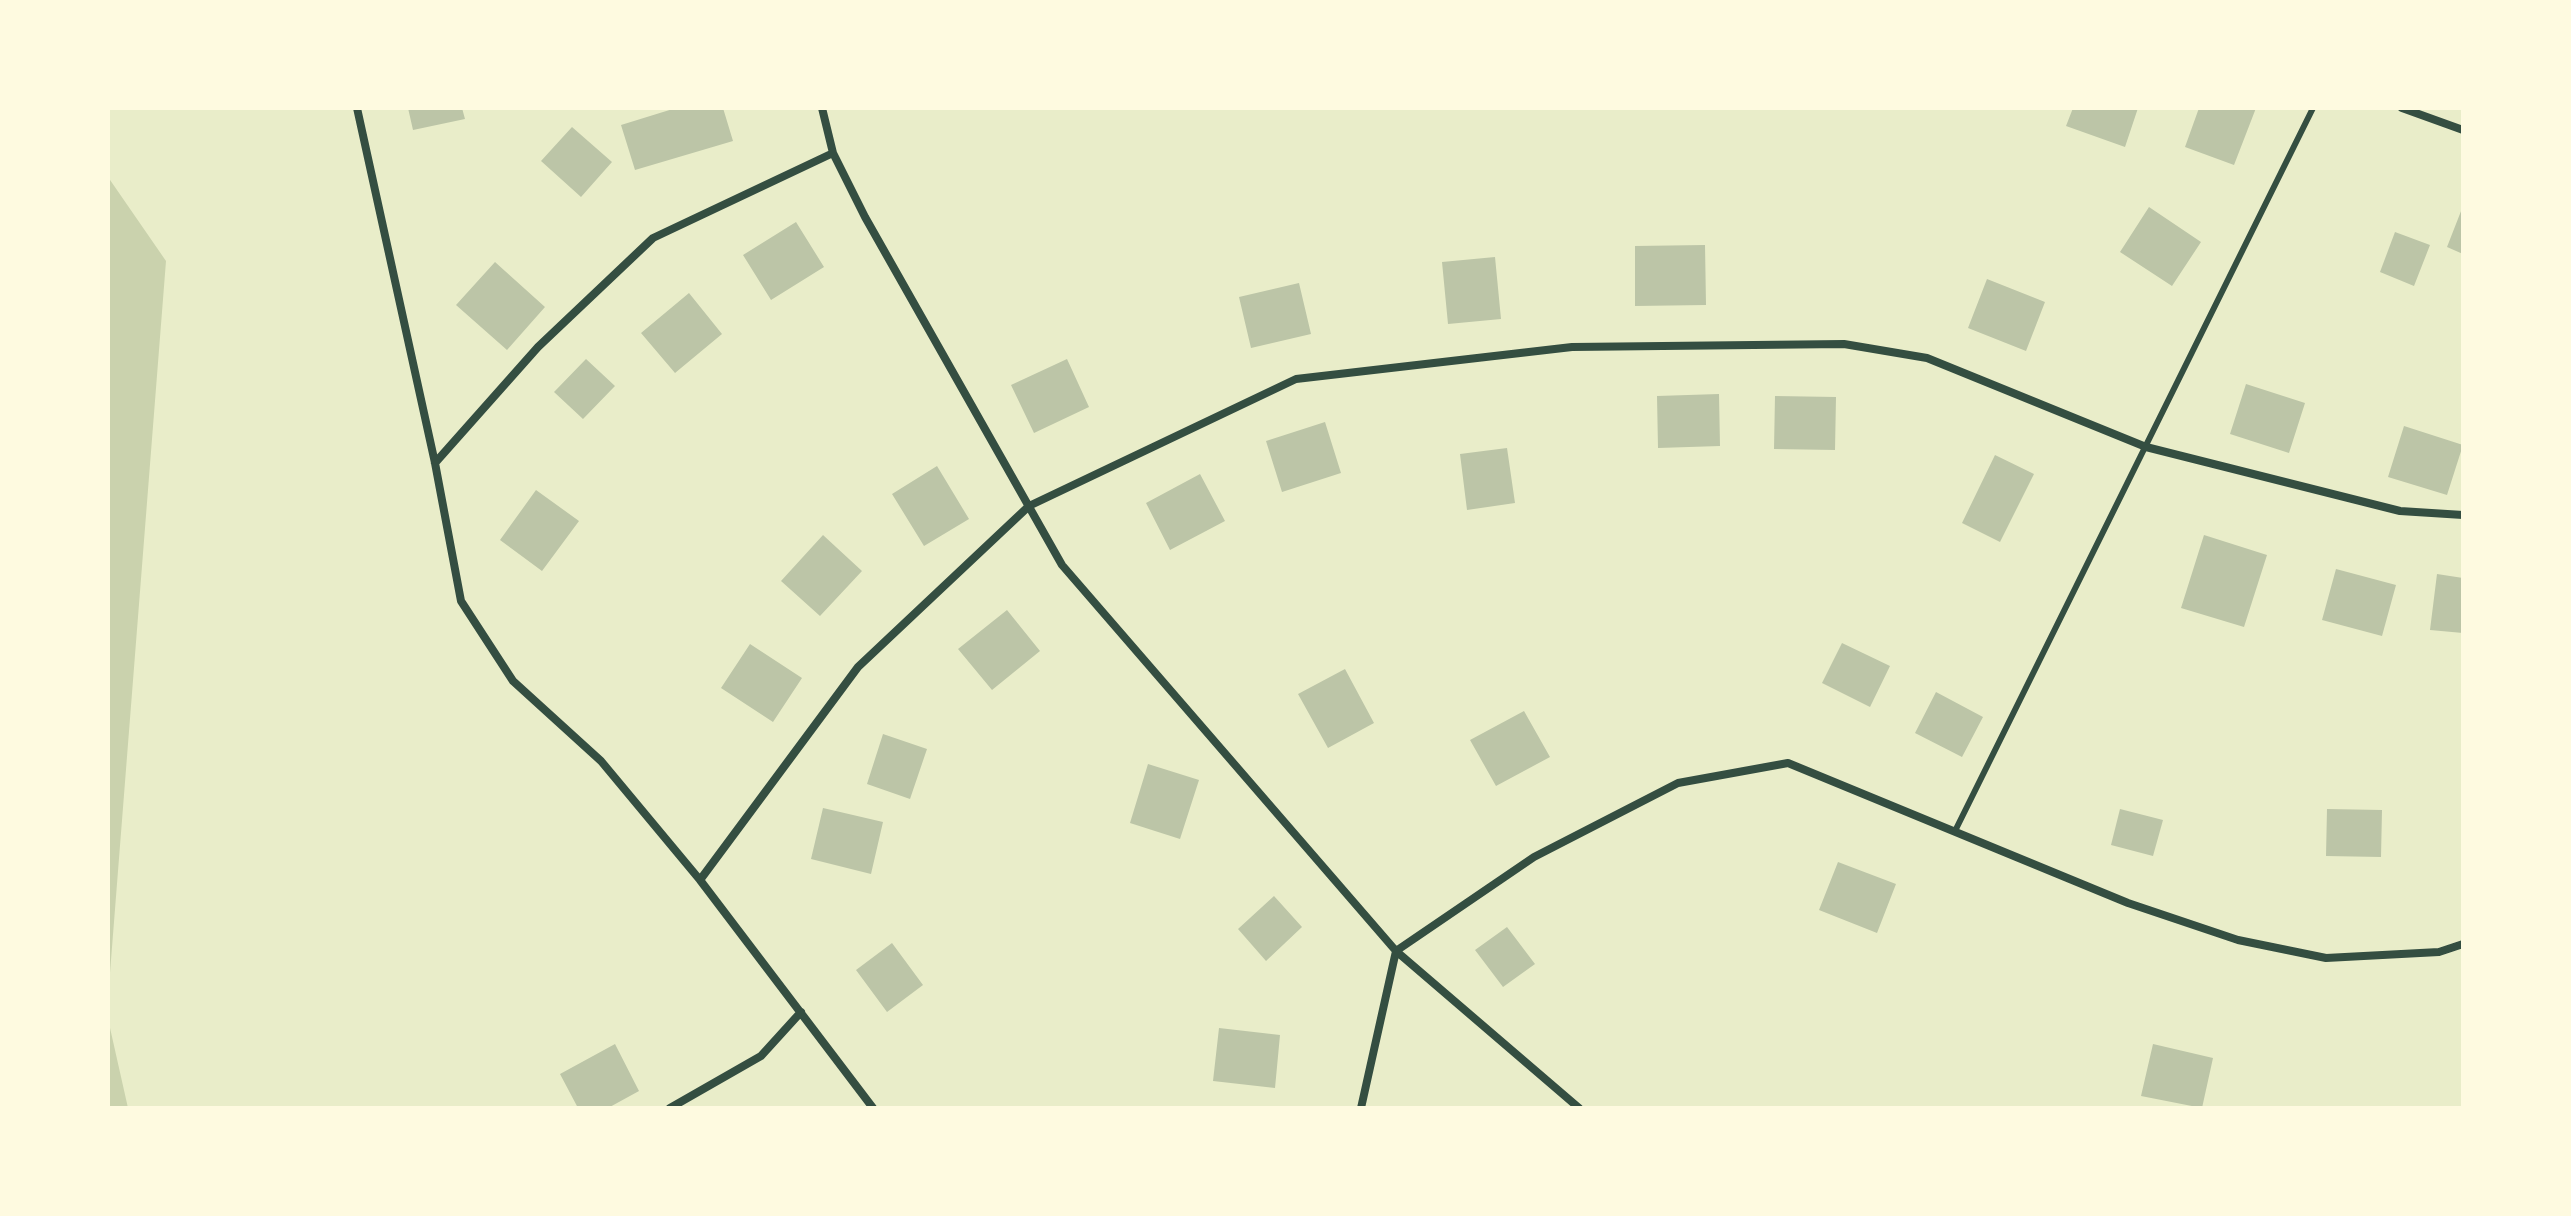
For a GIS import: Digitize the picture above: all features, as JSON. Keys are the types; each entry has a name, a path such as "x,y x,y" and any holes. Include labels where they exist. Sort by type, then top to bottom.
{"street":[{"path":"357,108 435,463 461,601 513,681 601,761 700,880 873,1108"},
{"path":"822,108 833,153 1062,565 1396,951 1579,1108"},
{"path":"2402,108 2463,130"},
{"path":"435,463 538,347 653,238 833,153"},
{"path":"700,880 858,667 1029,506 1296,379 1572,347 1844,344 1927,358 2146,447 2400,511 2463,515"},
{"path":"1361,1108 1396,951 1534,857 1678,783 1788,763 2128,903 2238,940 2326,958 2439,952 2463,944"},
{"path":"670,1108 761,1056 801,1012"}],"lane":[{"path":"1955,831 2313,108"}],"green space":[{"path":"108,177 166,261 108,998"},
{"path":"108,1019 128,1108 108,1108"}],"building":[{"path":"408,108 462,108 465,119 413,130"},
{"path":"676,108 723,108 733,141 635,170 621,125"},
{"path":"2073,108 2138,108 2125,147 2066,126"},
{"path":"2199,108 2256,108 2234,165 2185,147"},
{"path":"572,127 612,162 581,197 541,161"},
{"path":"2463,206 2463,254 2447,247"},
{"path":"2149,207 2201,242 2172,286 2120,252"},
{"path":"796,222 824,267 771,300 743,255"},
{"path":"2395,232 2430,245 2414,286 2380,272"},
{"path":"1705,245 1706,305 1635,306 1635,246"},
{"path":"1495,257 1501,319 1448,324 1442,262"},
{"path":"495,262 545,307 507,350 456,305"},
{"path":"1987,279 2045,302 2026,351 1968,328"},
{"path":"1299,283 1311,334 1251,348 1239,297"},
{"path":"689,293 722,334 675,373 641,333"},
{"path":"586,359 615,386 583,419 554,392"},
{"path":"1067,359 1089,407 1034,433 1011,385"},
{"path":"2246,384 2305,403 2289,453 2230,434"},
{"path":"1719,394 1720,446 1658,448 1657,396"},
{"path":"1775,396 1836,397 1835,450 1774,449"},
{"path":"1325,422 1341,473 1282,492 1266,441"},
{"path":"2404,426 2463,445 2447,495 2388,477"},
{"path":"1507,448 1515,503 1467,510 1460,454"},
{"path":"1995,455 2034,474 2000,542 1962,523"},
{"path":"937,466 969,519 924,546 892,494"},
{"path":"1200,474 1225,521 1170,550 1146,503"},
{"path":"536,490 579,521 542,571 500,540"},
{"path":"823,535 862,571 820,616 781,581"},
{"path":"2204,535 2267,555 2244,627 2181,608"},
{"path":"2336,569 2396,585 2382,636 2322,620"},
{"path":"2437,574 2463,578 2463,633 2430,630"},
{"path":"1007,610 1040,651 992,690 958,649"},
{"path":"1842,643 1890,666 1870,707 1822,683"},
{"path":"750,644 802,678 773,722 721,688"},
{"path":"1345,669 1374,723 1328,748 1298,694"},
{"path":"1936,692 1983,717 1962,757 1915,733"},
{"path":"1524,711 1550,757 1496,786 1470,740"},
{"path":"883,734 927,749 910,799 867,784"},
{"path":"1148,764 1199,780 1180,839 1130,823"},
{"path":"823,808 883,822 871,874 811,859"},
{"path":"2120,809 2163,820 2153,856 2111,845"},
{"path":"2327,809 2382,810 2381,857 2326,856"},
{"path":"1838,862 1896,884 1877,933 1819,910"},
{"path":"1274,896 1302,927 1266,961 1238,929"},
{"path":"1507,927 1535,964 1503,987 1475,950"},
{"path":"892,943 923,985 887,1012 856,970"},
{"path":"1219,1028 1280,1035 1275,1088 1213,1081"},
{"path":"615,1044 639,1091 608,1108 578,1108 560,1074"},
{"path":"2153,1044 2213,1058 2202,1108 2141,1096"}]}
